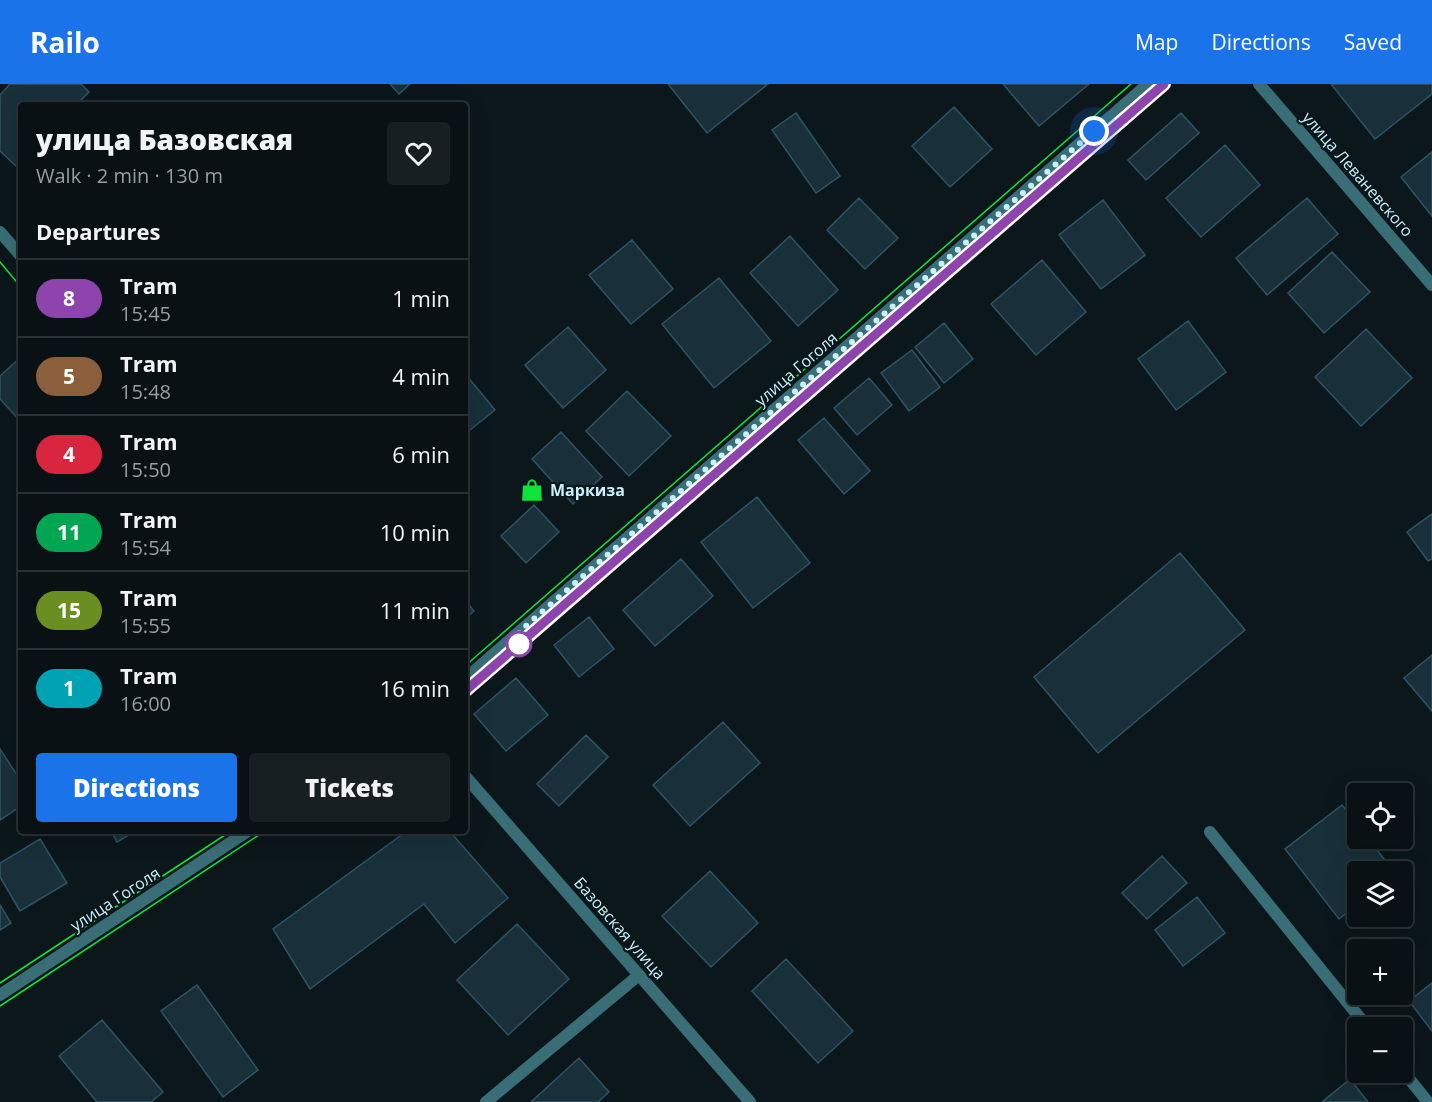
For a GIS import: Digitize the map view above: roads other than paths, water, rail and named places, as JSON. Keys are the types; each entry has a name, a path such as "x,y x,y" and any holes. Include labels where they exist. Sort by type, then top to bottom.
{"street":[{"name":"улица Гоголя","path":"468,676 1148,84"},
{"name":"улица Леваневского","path":"1259,84 1432,285"},
{"path":"0,232 18,253"},
{"name":"Базовская улица","path":"468,779 750,1102"},
{"path":"1210,832 1359,1017"},
{"name":"улица Гоголя","path":"0,995 243,834"},
{"path":"486,1102 639,975"},
{"path":"1413,1083 1428,1102"}],"tram line":[{"path":"468,663 1131,84"},
{"path":"468,688 1164,84"},
{"name":"8","path":"468,688 1164,84"},
{"path":"0,262 18,283"},
{"path":"0,983 226,834"},
{"path":"0,1006 260,834"}],"place":[{"name":"Маркиза","path":"532,490"}]}
